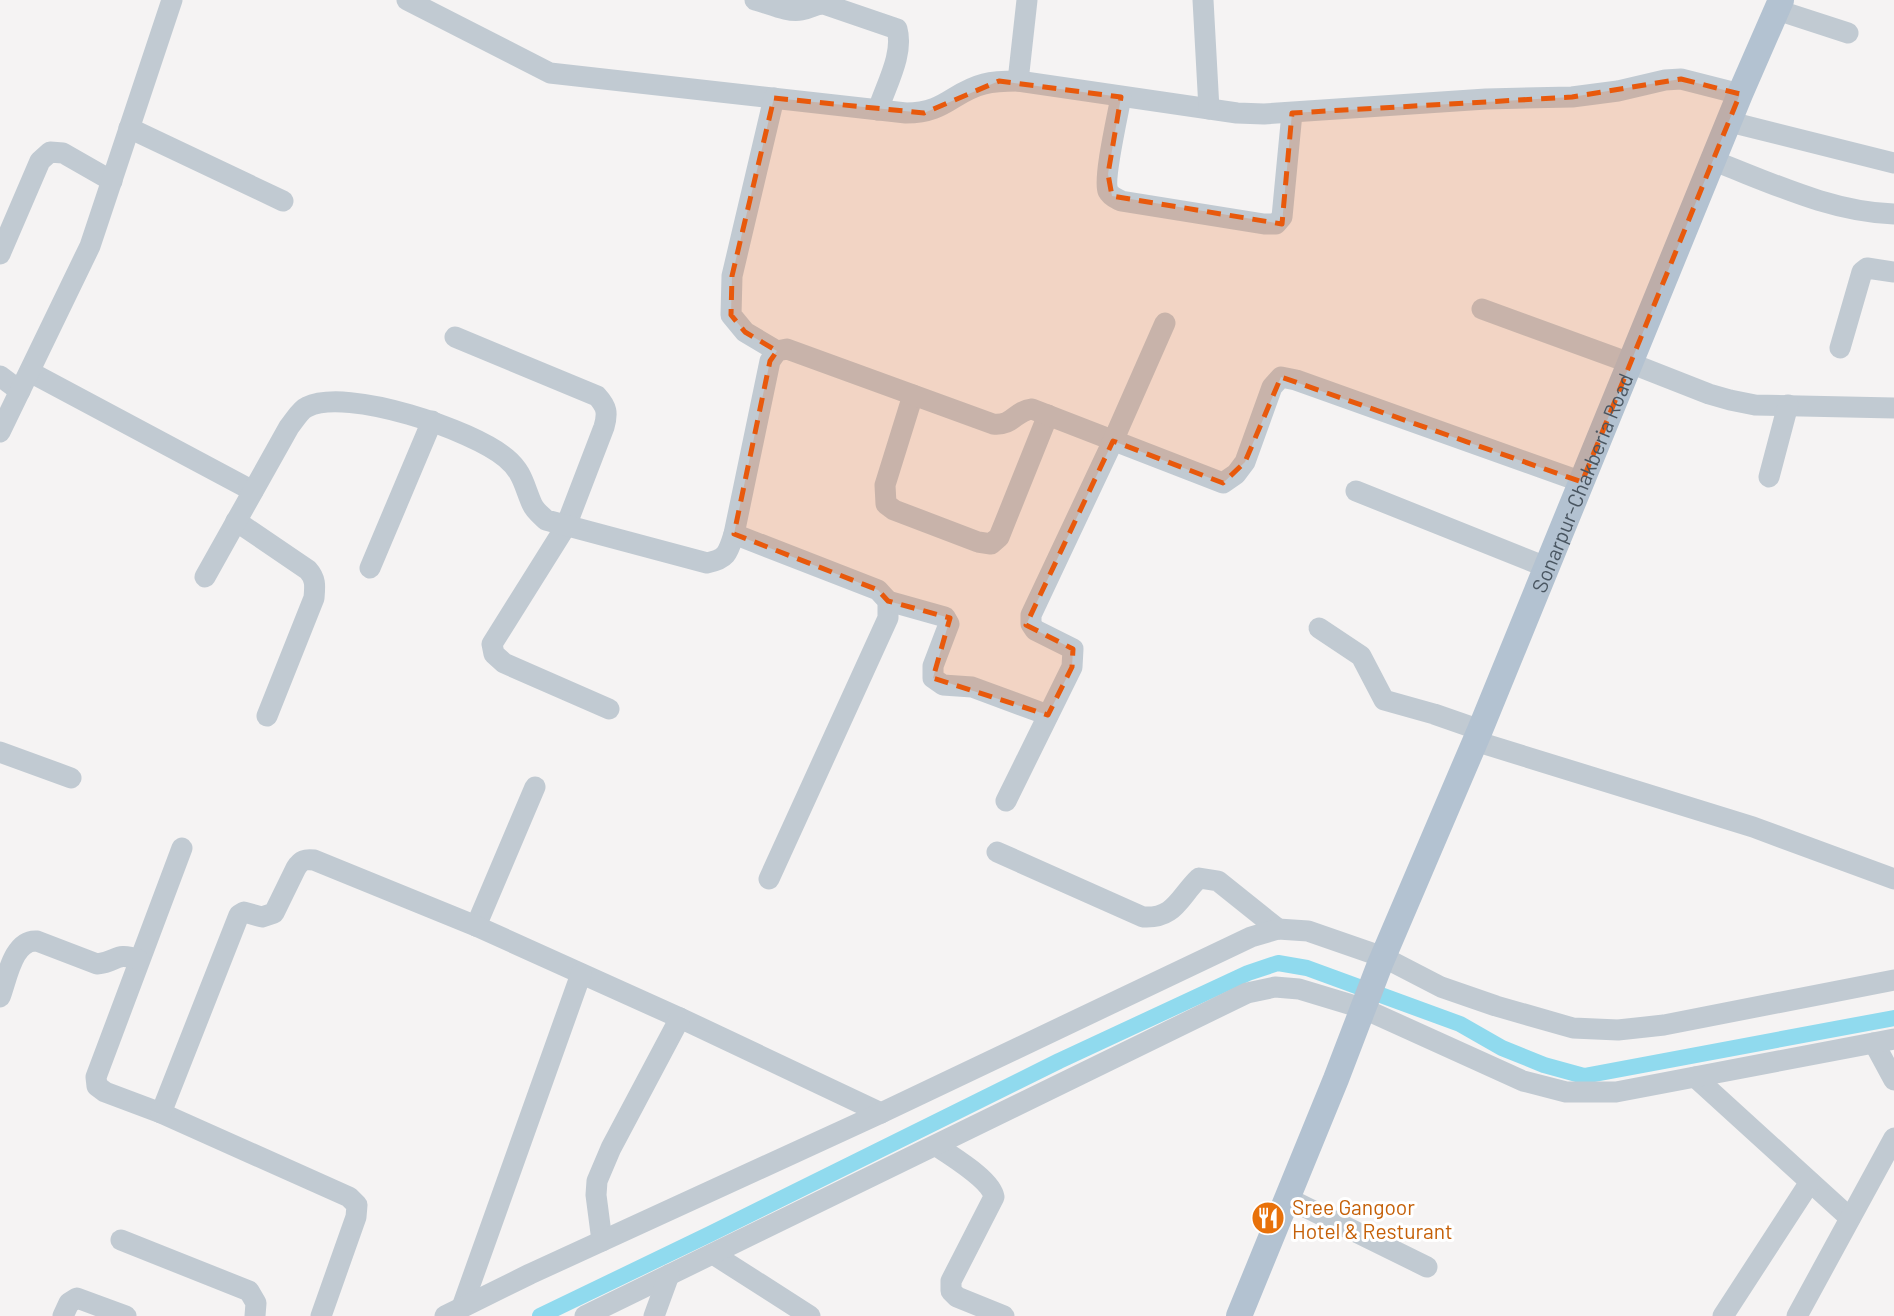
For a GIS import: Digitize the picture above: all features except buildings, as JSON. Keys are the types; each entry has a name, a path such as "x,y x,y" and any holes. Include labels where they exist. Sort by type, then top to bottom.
{"main road":[{"name":"Sonarpur-Chakberia Road","path":"1364,1006 1779,5"},
{"path":"1239,1316 1364,1006"}],"street":[{"path":"0,432 82,266 172,0"},
{"path":"407,0 550,73 878,110 924,113 939,108 981,84 999,81 1018,81 1209,109 1264,114 1572,97 1681,79 1740,94"},
{"path":"755,0 795,11 815,4 824,4 897,29 900,38 898,49 878,110"},
{"path":"1018,81 1027,0"},
{"path":"1203,0 1209,109"},
{"path":"1779,5 1848,33"},
{"path":"1121,97 1107,188 1112,197 1121,201 1264,223 1276,224 1283,216 1292,113"},
{"path":"774,98 732,276 731,315 745,332 777,351 787,349 993,424 1005,425 1022,410 1032,408 1223,482 1236,474 1245,462 1272,387 1281,377 1296,380 1581,482"},
{"path":"1730,122 1894,163"},
{"path":"129,128 283,201"},
{"path":"0,254 40,162 50,152 63,153 112,181"},
{"path":"1714,161 1821,201 1851,209 1894,214"},
{"path":"1840,348 1862,272 1867,268 1894,272"},
{"path":"1482,309 1719,397 1755,405 1894,408"},
{"path":"1006,801 1072,667 1074,655 1073,649 1035,630 1031,624 1031,615 1165,323"},
{"path":"455,337 597,396 605,404 608,415 566,526 492,643 494,654 504,663 609,709"},
{"path":"205,577 289,427 305,408 323,402 388,409 432,421 486,444 508,459 523,478 533,507 546,520 707,563 720,560 728,551 734,534 770,361 777,351"},
{"path":"30,372 253,491"},
{"path":"0,376 20,391"},
{"path":"913,395 886,485 886,504 894,510 978,542 991,544 999,537 1048,415"},
{"path":"1769,477 1788,405"},
{"path":"370,568 432,421"},
{"path":"1356,491 1546,567"},
{"path":"236,521 308,570 315,585 314,598 267,716"},
{"path":"734,534 878,590 888,601 945,617 948,624 933,666 933,678 943,685 972,687 1048,715"},
{"path":"769,879 888,618 888,601"},
{"path":"1319,628 1361,656 1384,700 1434,714 1477,736 1753,827 1894,879"},
{"path":"0,752 71,778"},
{"path":"476,926 535,787"},
{"path":"182,848 96,1077 97,1086 104,1092 161,1113 349,1197 357,1205 356,1217 321,1316"},
{"path":"997,852 1143,917 1154,918 1170,912 1199,878 1209,878 1218,881 1278,929"},
{"path":"161,1113 239,915 244,912 262,917 274,913 301,861 314,860 476,926 881,1113"},
{"path":"454,1312 1251,937 1278,929 1308,931 1441,986 1496,1006 1573,1028 1618,1030 1664,1025 1894,980"},
{"path":"0,997 22,943 29,940 97,964 119,956 139,960"},
{"path":"454,1312 581,974"},
{"path":"585,1316 1247,993 1275,987 1299,989 1364,1006 1523,1081 1566,1092 1616,1092 1884,1041 1894,1080"},
{"path":"602,1241 596,1195 600,1173 680,1018"},
{"path":"1695,1077 1850,1218"},
{"path":"1797,1316 1894,1138"},
{"path":"937,1146 985,1182 993,1190 994,1197 951,1281 951,1291 957,1297 1004,1316"},
{"path":"1723,1316 1810,1182"},
{"path":"1287,1198 1427,1268"},
{"path":"121,1240 249,1292 256,1303 255,1316"},
{"path":"713,1254 783,1308 810,1316"},
{"path":"654,1316 669,1275"},
{"path":"62,1316 69,1303 77,1298 126,1316"}],"highlighted area":[{"path":"1681,79 1740,94 1582,482 1281,377 1245,462 1223,483 1113,441 1026,625 1073,649 1072,667 1048,715 933,678 950,618 888,601 878,590 734,534 770,361 777,351 745,332 731,315 732,276 774,98 924,113 999,81 1121,97 1108,174 1112,196 1282,224 1292,113 1572,97"}],"waterway":[{"path":"540,1316 1059,1061 1248,973 1278,963 1307,968 1460,1024 1502,1048 1544,1065 1584,1076 1894,1018"}],"place":[{"name":"Sree Gangoor Hotel & Resturant","path":"1268,1218"}]}
